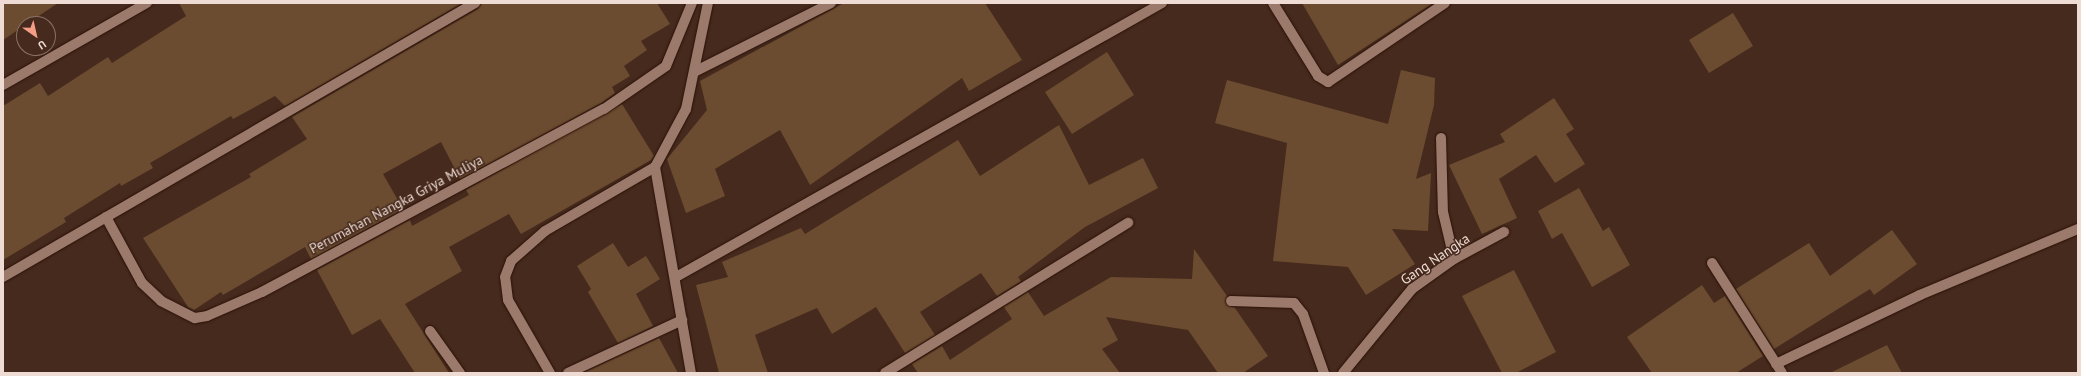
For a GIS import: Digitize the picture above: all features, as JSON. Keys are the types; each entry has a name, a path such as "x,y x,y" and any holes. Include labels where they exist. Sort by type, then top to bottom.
{"street":[{"path":"3,85 147,3"},
{"path":"3,276 475,3"},
{"name":"Perumahan Nangka Griya Muliya","path":"106,217 142,283 160,301 195,318 207,316 262,292 604,109 666,66 692,3"},
{"path":"550,373 508,300 505,278 511,261 546,231 655,167 686,109 696,71 701,26 708,3"},
{"path":"696,71 831,3"},
{"path":"676,277 1162,3"},
{"path":"1274,3 1318,76 1328,82 1445,3"},
{"path":"1440,138 1442,212 1454,259"},
{"path":"655,167 676,277 691,373"},
{"path":"885,373 1128,223"},
{"path":"1776,364 1920,295 2078,229"},
{"name":"Gang Nangka","path":"1342,373 1404,296 1454,259 1504,232"},
{"path":"1712,263 1782,373"},
{"path":"1232,300 1294,303 1303,314 1324,373"},
{"path":"568,373 682,320"},
{"path":"430,331 460,373"}],"building":[{"path":"3,3 58,3 39,16 16,16 16,31 3,40"},
{"path":"179,3 462,3 285,106 275,96 233,119 231,116 150,163 153,168 121,186 120,183 64,218 66,222 3,260 3,106 40,83 48,96 108,57 112,63 186,16"},
{"path":"481,3 657,3 670,24 641,41 647,50 624,66 630,76 612,87 615,93 601,103 460,179 441,142 383,174 403,209 311,259 305,247 223,295 221,292 194,310 188,307 143,238 251,177 249,174 307,139 292,117 478,9"},
{"path":"844,3 985,3 1022,60 969,91 962,78 810,185 780,130 715,169 725,196 686,213 667,159 707,110 700,81"},
{"path":"1302,3 1433,3 1338,65"},
{"path":"1733,13 1753,46 1709,73 1689,40"},
{"path":"1107,52 1134,95 1072,134 1045,92"},
{"path":"1401,70 1435,78 1434,105 1416,179 1431,173 1428,231 1392,229 1415,264 1366,295 1348,267 1273,261 1287,143 1215,123 1227,80 1388,124"},
{"path":"1554,98 1574,129 1566,134 1585,164 1555,183 1536,155 1499,179 1517,218 1482,234 1449,165 1505,142 1500,134"},
{"path":"622,104 654,156 651,160 521,234 509,214 449,247 462,271 405,304 449,373 415,373 380,319 352,335 317,270 410,220 412,226 469,195 466,190"},
{"path":"1059,125 1089,185 1143,158 1158,188 1085,227 1018,277 1021,281 997,296 981,273 920,312 935,335 905,353 876,307 832,334 817,308 755,335 768,373 719,373 696,285 728,277 722,262 801,228 805,234 958,140 980,176"},
{"path":"1579,188 1603,231 1609,227 1630,265 1592,287 1562,233 1552,239 1538,211"},
{"path":"1892,230 1917,264 1874,295 1870,289 1774,349 1736,289 1809,243 1830,276"},
{"path":"613,243 628,267 646,256 660,279 636,294 653,326 618,343 588,292 591,289 577,266"},
{"path":"1194,249 1227,296 1226,304 1235,308 1268,356 1243,373 1218,373 1188,330 1106,317 1118,340 1102,349 1120,373 918,373 912,364 942,346 950,360 1012,319 1004,307 1028,292 1044,316 1111,277 1192,279"},
{"path":"1514,270 1556,352 1516,373 1502,373 1462,296"},
{"path":"1702,285 1714,303 1725,296 1763,356 1736,373 1652,373 1627,337"},
{"path":"659,338 678,373 583,373"},
{"path":"1887,345 1902,373 1830,373"}]}
